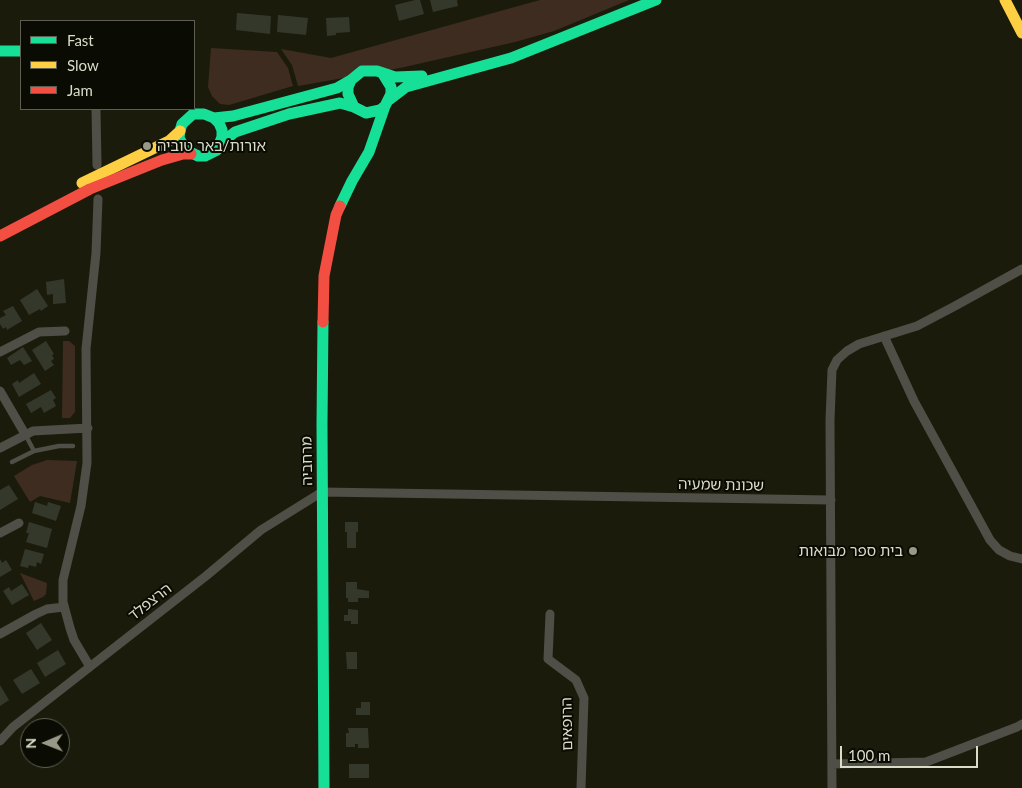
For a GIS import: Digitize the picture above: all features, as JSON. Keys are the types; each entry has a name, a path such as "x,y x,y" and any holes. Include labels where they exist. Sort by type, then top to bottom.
{"main road":[{"path":"0,235 90,189 162,160 183,154 205,156 211,154 235,132 289,114 340,103 373,113 406,87 510,58 656,0"},
{"path":"1005,0 1022,33"},
{"path":"0,51 20,51"},
{"path":"0,235 85,181 169,141 194,114 209,116 248,113 344,85 362,71 369,70 408,77 463,70"},
{"path":"383,74 391,87 387,103"},
{"path":"351,80 348,94 357,109 367,118 373,144"},
{"name":"מרחביה","path":"324,788 322,424 324,276 336,215 352,181 373,144 380,118 387,103"},
{"path":"195,107 219,123 222,130 220,144"},
{"path":"185,110 181,145 191,154"}],"street":[{"path":"96,110 97,165"},
{"path":"90,667 74,640 64,607 62,580 81,506 87,463 86,348 96,254 98,199"},
{"path":"832,788 830,420 832,370 837,360 859,344 917,326 1022,269"},
{"path":"0,352 39,332 65,331"},
{"path":"884,336 914,401 990,540 999,550 1010,556 1022,559"},
{"path":"0,391 25,434"},
{"path":"0,448 25,434 43,430 88,428"},
{"name":"שכונת שמעיה","path":"322,492 831,500"},
{"name":"הרצפלד","path":"0,741 13,727 261,530 322,492"},
{"path":"0,534 19,523"},
{"path":"0,634 47,609 64,607"},
{"name":"הרופאים","path":"550,614 548,659 576,680 584,698 581,788"},
{"path":"832,764 926,762 1022,724"}],"lane":[{"path":"25,434 34,451"},
{"path":"12,462 34,451 59,446 73,446"}],"shaded area":[{"path":"540,0 629,0 554,31 515,42 400,68 298,86 292,65 281,49 331,58"},
{"path":"211,48 277,52 288,68 293,86 229,105 220,104 212,96 208,87"},
{"path":"63,341 69,341 75,346 75,412 70,418 62,418"},
{"path":"47,460 77,461 70,503 40,496 30,502 14,476 32,465"},
{"path":"20,573 47,583 46,594 34,601"}],"building":[{"path":"420,0 424,14 399,21 395,5"},
{"path":"430,0 457,0 458,6 433,12"},
{"path":"237,13 271,16 270,34 236,30"},
{"path":"278,15 308,18 306,35 277,32"},
{"path":"349,17 350,32 327,36 326,18"},
{"path":"64,279 66,303 53,304 53,294 47,295 46,282"},
{"path":"37,289 48,306 41,311 40,309 29,315 20,300"},
{"path":"13,306 22,321 7,330 6,327 3,329 0,324 0,318 6,315 3,311"},
{"path":"46,341 54,354 52,355 54,359 51,361 54,365 45,371 32,350"},
{"path":"23,347 32,361 24,365 20,360 11,365 7,358"},
{"path":"34,373 41,384 19,397 12,384 18,380 19,383"},
{"path":"51,390 56,398 53,400 56,406 44,413 41,407 31,413 26,404"},
{"path":"9,485 18,499 0,510 0,490"},
{"path":"35,502 47,506 48,502 61,506 56,521 32,513"},
{"path":"29,522 52,529 47,548 26,542 29,533 26,533"},
{"path":"345,522 358,522 356,548 347,548"},
{"path":"25,549 44,554 41,564 37,562 36,567 29,565 28,568 20,566"},
{"path":"0,559 2,563 6,560 12,570 0,577"},
{"path":"346,582 357,582 357,589 369,591 369,598 358,598 358,602 348,602 348,598 346,598"},
{"path":"22,584 29,595 12,605 3,591 9,587 11,591"},
{"path":"348,609 358,610 358,624 344,621 344,615 348,615"},
{"path":"41,623 52,640 37,650 26,633"},
{"path":"58,650 66,664 45,677 37,663"},
{"path":"346,652 357,652 357,669 347,669"},
{"path":"31,669 40,683 22,694 13,680"},
{"path":"0,685 9,700 0,706"},
{"path":"361,702 370,702 370,715 356,715 356,708 361,708"},
{"path":"348,728 368,728 369,748 358,748 358,744 355,744 355,747 346,747 346,733 349,733"},
{"path":"349,764 369,764 369,778 349,778"}],"traffic: fast":[{"path":"389,100 406,87 511,58 656,0"},
{"path":"0,51 20,51"},
{"path":"383,74 391,87 391,94 385,106 380,110 366,113 354,107 348,94 348,87 351,80 362,71 377,71 395,77 422,76"},
{"path":"214,118 222,130 222,137 217,150 205,156 198,156 186,150 179,138 180,131 182,124 193,114 204,114 214,118 233,116 337,88 351,80"},
{"path":"220,144 235,132 289,114 340,103 354,107"},
{"path":"340,206 369,152 385,106"},
{"path":"323,322 324,788"}],"traffic: slow":[{"path":"1005,0 1022,33"},
{"path":"82,183 169,141 180,131"}],"traffic: jam":[{"path":"0,236 90,189 162,160 183,154 191,154"},
{"path":"323,322 324,276 336,215 340,206"}],"place":[{"name":"אורות/באר טוביה","path":"147,146"},
{"name":"בית ספר מבואות","path":"913,551"}]}
